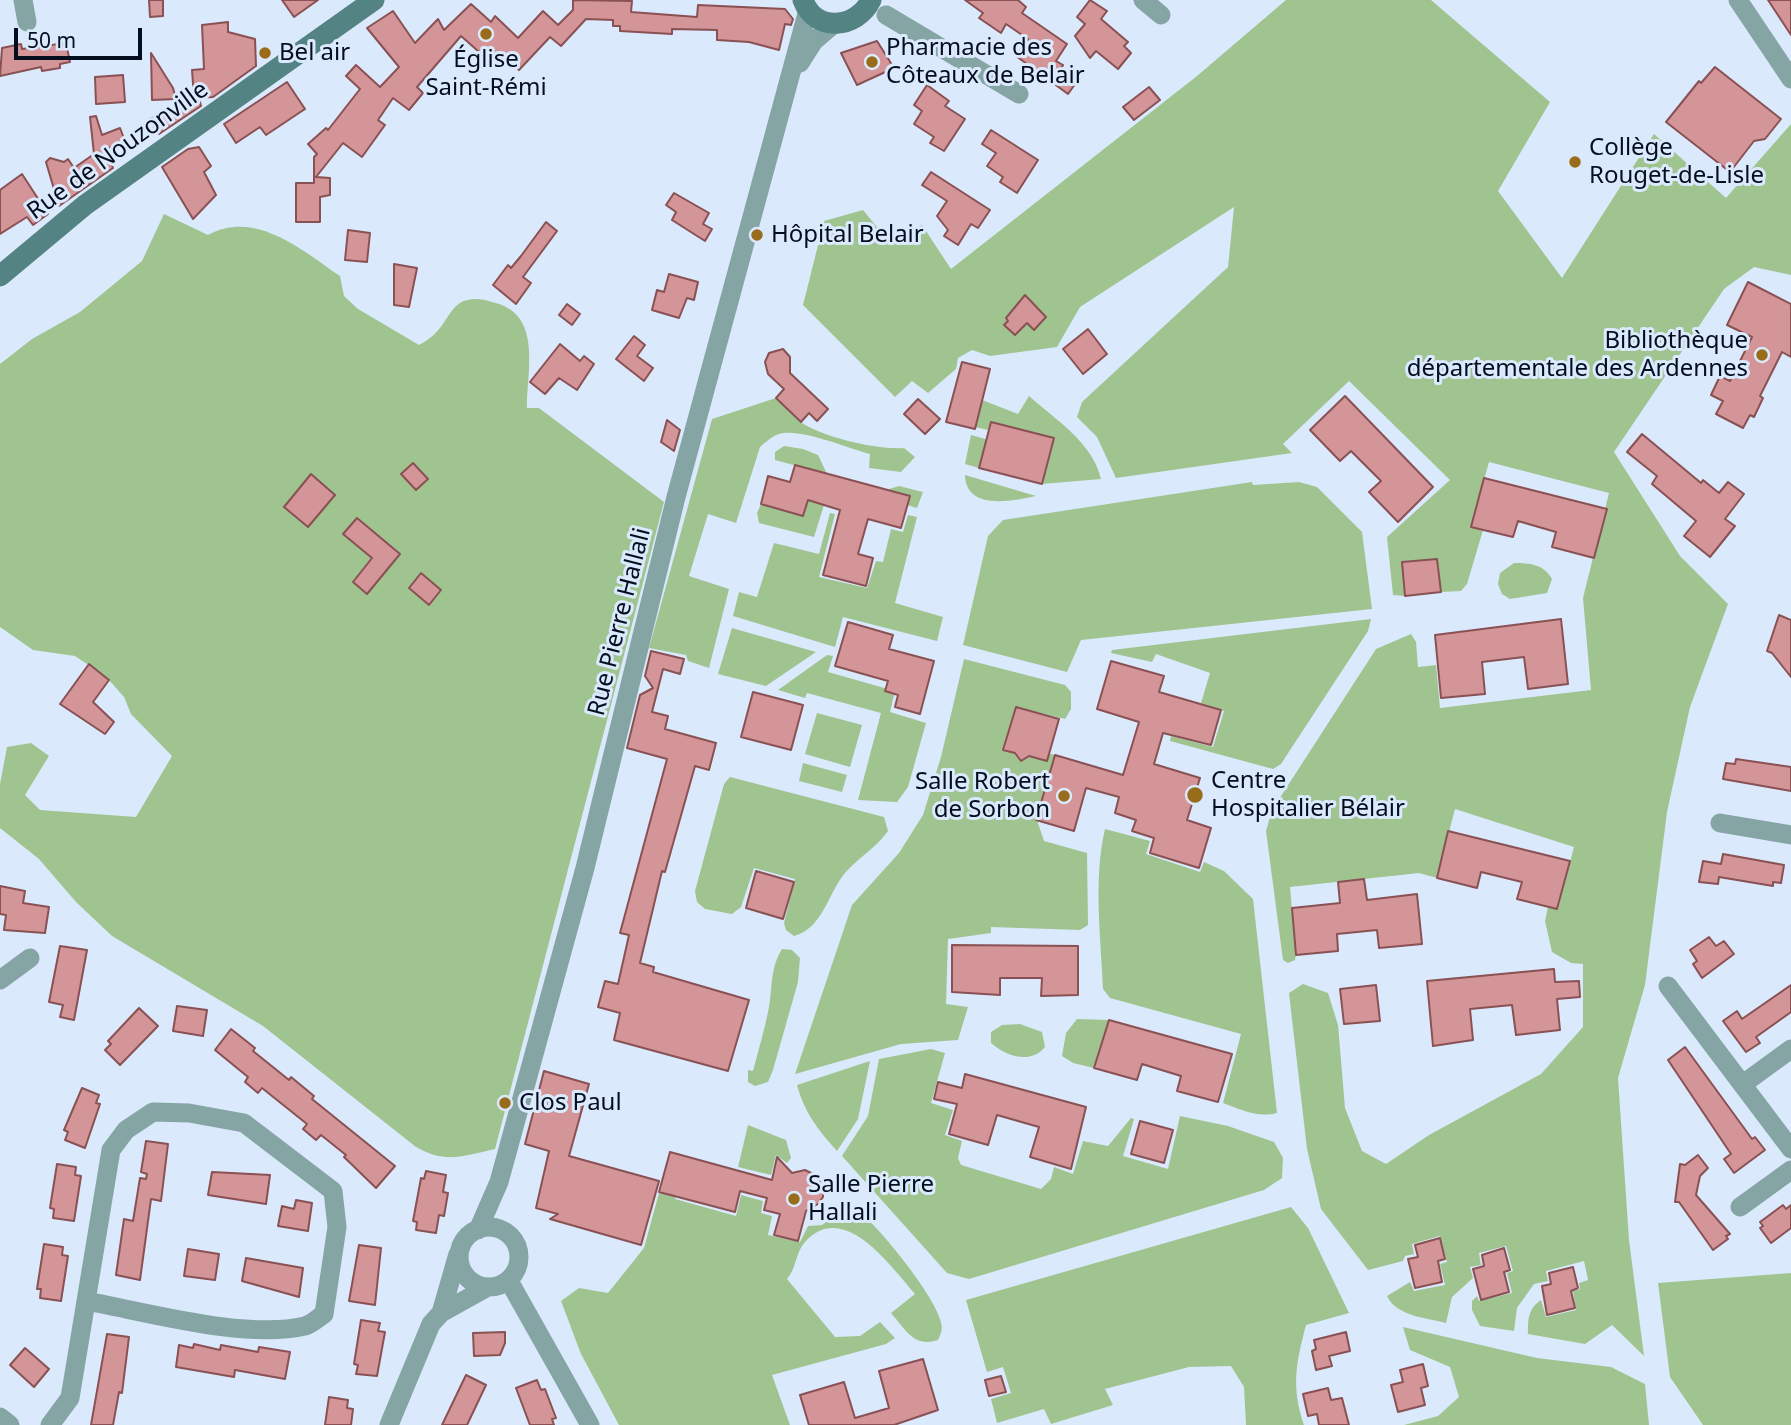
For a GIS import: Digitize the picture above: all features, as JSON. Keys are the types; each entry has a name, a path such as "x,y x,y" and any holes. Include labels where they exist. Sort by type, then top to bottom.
{"main road":[{"name":"Rue de Nouzonville","path":"0,276 85,205 374,0"},
{"path":"800,3 827,23 842,24 865,8"}],"street":[{"path":"23,0 27,22"},
{"path":"1143,0 1161,15"},
{"path":"1738,0 1791,79"},
{"name":"Rue Pierre Hallali","path":"478,1230 499,1182 585,868 676,497 792,75 800,3"},
{"path":"865,8 883,8 1019,94"},
{"name":"Rue Pierre Hallali","path":"792,75 814,41 835,23"},
{"path":"1720,823 1791,835"},
{"path":"0,980 30,958"},
{"path":"1668,986 1791,1149"},
{"path":"1743,1084 1791,1049"},
{"path":"50,1425 70,1398 86,1301 111,1150 126,1130 153,1112 189,1113 244,1123 333,1191 337,1227 324,1314 309,1325 283,1329 229,1327 86,1301"},
{"path":"1740,1207 1791,1170"},
{"name":"Rue Pierre Hallali","path":"499,1182 502,1214 513,1237"},
{"path":"389,1425 431,1324 441,1313 486,1288 509,1281 520,1260 513,1237 492,1226 470,1233 458,1254 441,1313"},
{"path":"458,1254 465,1276 486,1288"},
{"path":"509,1281 590,1425"},
{"path":"0,1417 10,1425"}],"green space":[{"path":"1286,0 1431,0 1550,102 1498,191 1562,278 1654,134 1726,198 1791,124 1791,275 1754,267 1724,289 1614,452 1680,556 1728,604 1690,707 1667,812 1645,985 1618,1078 1629,1240 1644,1356 1612,1325 1585,1344 1528,1334 1533,1307 1541,1300 1546,1317 1576,1310 1573,1291 1580,1289 1579,1283 1588,1280 1584,1261 1546,1271 1548,1281 1534,1284 1517,1308 1514,1331 1480,1326 1472,1310 1472,1301 1477,1296 1479,1301 1512,1293 1507,1273 1513,1271 1506,1246 1479,1253 1481,1265 1470,1267 1473,1278 1452,1297 1446,1323 1397,1308 1387,1296 1410,1282 1414,1291 1445,1285 1440,1264 1447,1262 1440,1236 1412,1244 1414,1254 1405,1256 1403,1261 1368,1270 1321,1209 1307,1149 1289,993 1303,984 1328,993 1338,1025 1345,1108 1362,1151 1386,1164 1429,1135 1541,1074 1583,1027 1583,964 1571,963 1552,952 1545,921 1548,907 1558,909 1574,847 1455,809 1437,878 1419,873 1290,887 1296,955 1295,960 1288,963 1283,960 1266,831 1272,810 1376,649 1411,634 1416,642 1418,667 1436,665 1440,708 1591,690 1583,598 1609,493 1489,462 1471,526 1483,530 1467,584 1461,591 1441,592 1437,559 1403,562 1405,596 1393,595 1387,537 1450,480 1349,381 1283,444 1292,453 1116,478 1097,437 1077,417 1082,402 1228,267 1234,207 1080,307 1057,347 990,356 972,350 958,358 956,369 928,393 912,381 895,397 803,305 824,221 863,210 891,244 922,225 951,269 1197,76"},
{"path":"164,214 208,235 226,228 243,227 277,236 340,276 344,296 358,309 419,345 428,340 455,307 464,301 484,300 508,308 519,318 529,345 527,408 539,408 664,502 495,1149 446,1157 416,1147 263,1026 112,936 76,902 39,859 0,828 0,784 7,747 31,743 49,756 25,795 40,810 136,817 172,756 131,714 124,697 109,680 96,670 75,656 33,650 0,627 0,364 32,339 80,312 142,261"},
{"path":"1029,396 1082,443 1097,466 1101,479 1042,484 1053,438 991,422 988,430 975,427 982,400 1018,414"},
{"path":"776,398 809,427 865,445 904,448 915,457 901,472 869,468 870,454 827,440 792,433 770,438 760,447 736,523 708,514 689,576 729,589 709,668 688,661 686,655 649,648 712,419"},
{"path":"971,435 989,440 979,468 965,464"},
{"path":"784,446 818,455 827,474 775,460 775,452"},
{"path":"965,475 1036,496 1003,501 982,499 973,494 967,486"},
{"path":"1252,482 1253,485 1299,482 1317,487 1362,532 1372,609 1081,640 1067,672 963,645 988,536 1003,520"},
{"path":"899,486 923,492 917,508 907,505 886,490"},
{"path":"808,500 824,505 814,537 759,523 757,513 761,504 803,516"},
{"path":"830,513 835,514 819,577 867,588 876,561 883,562 891,529 903,532 908,515 917,517 895,603 943,617 937,641 843,617 835,647 733,616 739,592 757,597 774,543 819,554"},
{"path":"1514,563 1531,564 1545,570 1552,579 1547,593 1510,599 1502,594 1498,584 1500,573"},
{"path":"1371,619 1368,631 1281,764 1273,769 1170,741 1171,736 1213,747 1224,711 1201,703 1210,673 1156,654 1152,662 1111,653 1112,650"},
{"path":"732,628 816,652 766,686 718,674"},
{"path":"827,655 833,656 828,672 895,691 890,712 926,723 908,787 897,802 858,800 881,713 807,693 805,698 778,690"},
{"path":"964,659 1065,685 1071,692 1071,709 1065,719 1016,707 1003,749 1015,753 1021,761 1029,756 1040,759 1043,752 1055,755 1037,820 1044,841 1087,853 1088,925 1080,930 991,927 991,933 948,939 946,1004 968,1007 958,1040 901,1044 795,1074 852,905 899,853 923,815 941,757"},
{"path":"817,713 862,725 850,767 805,754"},
{"path":"803,763 847,775 842,792 799,781"},
{"path":"730,777 884,817 888,831 845,873 824,910 804,932 794,936 786,930 784,923 795,879 754,868 741,907 732,914 705,909 697,902 695,891 724,784"},
{"path":"1105,829 1150,841 1146,854 1200,872 1204,862 1224,871 1253,899 1277,1113 1256,1114 1223,1103 1241,1034 1110,998 1103,989 1099,868"},
{"path":"782,949 792,950 800,958 798,982 773,1070 768,1082 755,1086 748,1082 748,1070 753,1071 768,1012 773,972"},
{"path":"1077,1019 1109,1020 1094,1068 1073,1063 1062,1056 1066,1033"},
{"path":"1020,1024 1042,1032 1045,1047 1039,1053 1018,1057 991,1043 991,1032 1002,1025"},
{"path":"931,1049 945,1053 931,1103 953,1110 945,1135 962,1141 958,1158 961,1165 1041,1189 1051,1179 1054,1167 1073,1174 1083,1141 1108,1146 1131,1118 1134,1119 1123,1156 1168,1169 1180,1116 1228,1126 1274,1142 1283,1158 1282,1178 1264,1190 969,1279 947,1273 842,1156 868,1116 879,1059"},
{"path":"870,1061 858,1119 837,1151 812,1120 797,1085"},
{"path":"748,1125 786,1140 791,1158 787,1163 776,1155 771,1175 738,1167"},
{"path":"662,1182 678,1187 675,1199 736,1216 741,1195 763,1201 761,1213 772,1216 768,1235 800,1242 808,1226 822,1225 844,1209 860,1213 893,1247 936,1308 942,1330 938,1340 923,1342 911,1336 891,1313 915,1294 880,1254 851,1232 835,1228 820,1231 802,1246 787,1279 835,1337 860,1336 880,1322 895,1338 886,1344 772,1375 790,1425 619,1425 581,1354 561,1301 579,1288 608,1293 644,1248"},
{"path":"1291,1207 1308,1228 1349,1313 1306,1325 1296,1375 1297,1398 1304,1425 1246,1425 1244,1387 1231,1366 1189,1367 1105,1389 1113,1405 1051,1424 1044,1409 997,1423 991,1399 1011,1393 1003,1367 987,1372 966,1300"},
{"path":"1791,1273 1791,1425 1703,1425 1670,1377 1658,1283"},
{"path":"1403,1327 1537,1358 1611,1367 1645,1384 1649,1425 1404,1425 1438,1416 1459,1397 1450,1367 1410,1350"}],"building":[{"path":"149,0 163,0 163,16 150,17"},
{"path":"282,0 318,0 294,17"},
{"path":"573,0 632,1 631,12 697,17 698,5 785,9 793,19 791,25 785,24 779,50 749,42 717,40 717,30 672,29 672,34 620,31 620,26 613,26 613,20 586,19 561,46 550,37 519,70 507,58 496,67 461,36 417,87 423,93 409,110 393,98 378,120 385,125 362,157 343,143 316,177 330,178 330,195 320,197 320,222 296,222 296,183 314,183 314,157 317,154 308,144 326,128 328,130 360,89 346,76 356,65 380,87 399,67 367,28 393,11 415,43 438,19 444,30 471,4 491,22 495,16 518,38 543,11 558,25 573,10"},
{"path":"965,0 1018,0 1026,7 1022,13 1067,44 1056,61 1063,65 1061,69 1078,80 1068,94 1016,56 1028,39 1006,24 1001,33 979,18 983,13"},
{"path":"1090,0 1107,11 1101,19 1128,42 1124,46 1131,53 1118,69 1096,51 1090,58 1075,36 1085,24 1077,17"},
{"path":"1768,0 1791,0 1791,35"},
{"path":"228,22 228,32 255,39 256,66 213,97 194,98 192,70 204,69 202,25"},
{"name":"Pharmacie des Côteaux de Belair","path":"877,41 894,68 857,85 841,53"},
{"path":"66,43 70,62 60,64 60,68 42,71 41,67 0,76 2,48 21,44 22,49"},
{"path":"151,53 173,88 176,99 152,100"},
{"path":"1715,67 1781,119 1765,139 1754,141 1730,172 1666,122 1699,81 1701,83"},
{"path":"123,75 125,102 96,104 95,77"},
{"path":"287,82 305,109 266,135 260,127 236,143 224,124"},
{"path":"927,85 949,101 945,106 965,119 944,151 930,143 934,137 914,124 922,111 914,105"},
{"path":"1149,87 1160,100 1134,120 1123,107"},
{"path":"200,102 201,106 159,134 149,119"},
{"path":"96,116 102,135 120,128 125,141 107,149 113,168 59,206 46,162 50,158 64,162 68,159 74,168 94,154 90,117"},
{"path":"991,130 1038,160 1017,193 1000,182 1003,177 987,166 996,153 982,144"},
{"path":"199,147 211,166 204,172 216,195 193,219 162,167 188,149"},
{"path":"931,172 990,210 978,228 971,224 958,245 944,236 948,230 937,216 947,201 922,185"},
{"path":"22,174 48,214 33,225 27,217 0,234 0,190"},
{"path":"674,193 709,213 703,224 712,229 705,241 672,220 676,212 666,205"},
{"path":"546,222 557,231 523,277 531,283 516,304 493,285 508,265 511,268"},
{"path":"348,230 370,233 367,262 345,260"},
{"path":"394,264 417,268 409,307 394,305"},
{"path":"669,274 698,282 694,300 687,298 679,318 652,310 657,290 664,292"},
{"name":"Bibliothèque départementale des Ardennes","path":"1748,282 1791,304 1791,357 1782,352 1760,396 1763,398 1754,417 1750,415 1743,428 1716,414 1723,401 1711,395 1720,376 1730,381 1752,337 1727,325"},
{"path":"1025,295 1046,317 1034,330 1027,323 1015,335 1004,325 1008,321 1006,318"},
{"path":"567,304 580,314 572,325 559,315"},
{"path":"1088,329 1107,354 1083,374 1063,349"},
{"path":"634,336 645,345 637,356 653,368 644,381 616,359"},
{"path":"560,344 580,361 584,356 594,364 577,390 559,378 545,394 530,382"},
{"path":"783,349 790,357 790,373 828,409 817,421 809,413 801,422 776,398 784,389 768,374 765,362 769,353"},
{"path":"962,362 990,369 975,429 946,422"},
{"path":"1345,396 1433,487 1398,522 1369,492 1381,481 1351,451 1340,461 1310,430"},
{"path":"918,399 940,419 925,434 904,414"},
{"path":"667,420 680,430 674,451 661,442"},
{"path":"991,422 1054,438 1042,484 979,468"},
{"path":"1642,434 1701,483 1703,480 1719,493 1728,482 1744,494 1725,519 1735,526 1710,557 1684,536 1696,521 1652,484 1657,476 1627,452"},
{"path":"413,463 428,479 416,490 401,474"},
{"path":"795,465 910,496 901,528 868,519 858,554 873,558 866,586 823,575 840,510 808,500 803,516 761,504 768,476 790,482"},
{"path":"311,474 335,495 308,527 284,507"},
{"path":"1484,478 1607,509 1594,558 1552,547 1556,532 1518,521 1513,537 1471,527"},
{"path":"357,518 400,554 367,594 353,582 372,558 343,534"},
{"path":"1437,559 1441,592 1405,596 1402,562"},
{"path":"421,573 441,590 429,605 409,588"},
{"path":"1779,615 1791,620 1791,677 1772,653 1767,651"},
{"path":"1561,619 1568,684 1528,689 1524,657 1482,662 1485,694 1441,698 1435,635"},
{"path":"848,622 893,635 889,649 934,661 920,714 895,707 898,695 885,691 888,681 835,666"},
{"path":"651,651 684,659 680,674 663,669 652,712 668,716 665,729 716,743 709,770 695,766 665,872 662,871 640,963 654,967 653,972 749,1000 728,1071 614,1040 620,1013 598,1007 605,981 618,984 629,935 620,933 667,759 627,748 640,695 653,688 645,676"},
{"path":"1111,661 1164,676 1159,692 1221,710 1211,745 1163,733 1154,764 1200,778 1187,820 1211,828 1199,868 1150,853 1154,838 1132,831 1136,820 1115,813 1119,797 1086,788 1074,831 1036,820 1055,755 1123,775 1139,722 1097,709"},
{"path":"89,664 109,680 93,702 114,722 105,734 60,704"},
{"path":"753,692 803,705 791,750 741,737"},
{"path":"1016,707 1059,719 1047,761 1029,756 1021,761 1015,753 1003,750"},
{"path":"1736,759 1791,767 1791,791 1723,779 1726,763 1735,764"},
{"path":"1448,831 1570,861 1557,909 1517,899 1522,882 1481,872 1477,888 1437,878"},
{"path":"1723,854 1784,865 1781,883 1773,882 1773,886 1719,877 1718,884 1699,882 1703,861 1721,864"},
{"path":"756,871 794,882 783,919 746,908"},
{"path":"1364,879 1367,900 1417,894 1422,944 1379,948 1377,930 1337,934 1338,951 1296,955 1292,908 1340,903 1338,882"},
{"path":"0,886 25,891 23,903 49,907 45,933 4,930 6,915 0,914"},
{"path":"1709,937 1716,946 1724,941 1734,954 1702,978 1693,964 1697,961 1690,950"},
{"path":"952,945 1078,946 1078,995 1041,996 1042,978 1000,978 1000,995 952,992"},
{"path":"60,946 87,950 74,1020 60,1017 63,1005 49,1002"},
{"path":"1554,969 1555,982 1579,981 1580,997 1557,999 1560,1030 1516,1035 1512,1005 1470,1009 1473,1040 1433,1046 1427,981"},
{"path":"1376,985 1380,1021 1344,1024 1340,989"},
{"path":"1791,985 1791,1012 1756,1037 1760,1043 1746,1052 1723,1021 1737,1011 1742,1019"},
{"path":"177,1006 207,1010 203,1036 173,1031"},
{"path":"139,1008 158,1026 120,1065 105,1050 111,1044 108,1041"},
{"path":"1109,1020 1232,1054 1218,1102 1177,1091 1181,1076 1142,1064 1137,1080 1094,1068"},
{"path":"231,1029 255,1048 253,1051 289,1080 291,1077 314,1096 312,1099 395,1166 376,1188 344,1157 346,1155 321,1135 316,1140 303,1129 307,1124 262,1088 258,1093 245,1082 248,1077 215,1050"},
{"path":"1685,1047 1752,1139 1755,1137 1765,1150 1734,1173 1724,1159 1731,1154 1668,1060"},
{"path":"544,1071 589,1084 569,1156 659,1181 641,1245 550,1219 558,1214 536,1208 549,1151 525,1144"},
{"path":"965,1074 1086,1107 1071,1169 1030,1157 1039,1127 997,1115 988,1145 949,1134 957,1104 934,1099 938,1082 962,1088"},
{"path":"82,1088 99,1095 96,1103 100,1104 85,1148 65,1140 68,1132 64,1130"},
{"path":"1140,1121 1173,1130 1164,1163 1131,1154"},
{"path":"146,1141 168,1144 161,1201 151,1199 140,1280 116,1275 124,1219 133,1221 140,1178 146,1179 147,1174 141,1172"},
{"name":"Salle Pierre Hallali","path":"670,1152 772,1180 777,1157 792,1173 805,1170 815,1175 823,1186 823,1197 818,1204 806,1211 798,1241 774,1235 780,1214 764,1210 767,1198 740,1191 735,1212 659,1192"},
{"path":"1698,1155 1708,1168 1700,1176 1696,1195 1730,1234 1726,1236 1728,1239 1713,1250 1679,1202 1675,1202 1680,1164 1685,1165"},
{"path":"57,1164 76,1167 75,1175 81,1176 74,1221 53,1218 54,1209 50,1208"},
{"path":"426,1171 446,1175 443,1192 448,1193 444,1216 439,1215 436,1233 416,1230 417,1222 413,1221 421,1178 424,1179"},
{"path":"212,1172 270,1175 266,1204 208,1195"},
{"path":"296,1200 312,1203 308,1231 278,1226 282,1206 294,1209"},
{"path":"1783,1205 1786,1209 1791,1205 1791,1228 1771,1243 1760,1228 1763,1226 1760,1222"},
{"path":"1440,1238 1445,1259 1438,1261 1442,1282 1415,1288 1408,1259 1418,1257 1415,1245"},
{"path":"44,1244 63,1247 62,1255 68,1256 61,1301 40,1298 41,1289 37,1289"},
{"path":"359,1245 381,1248 375,1305 349,1301"},
{"path":"1504,1248 1510,1270 1504,1272 1509,1292 1481,1300 1473,1269 1484,1266 1482,1255"},
{"path":"188,1249 219,1254 215,1280 184,1276"},
{"path":"246,1258 303,1268 299,1297 242,1281"},
{"path":"1573,1267 1578,1288 1571,1291 1575,1308 1547,1315 1542,1286 1551,1284 1549,1273"},
{"path":"361,1320 380,1323 378,1331 385,1332 377,1376 356,1374 358,1365 354,1364"},
{"path":"505,1332 505,1343 500,1355 474,1356 473,1333"},
{"path":"1346,1332 1350,1351 1329,1356 1332,1366 1316,1370 1312,1351 1316,1349 1314,1340"},
{"path":"107,1334 129,1337 122,1393 119,1392 113,1425 91,1425"},
{"path":"194,1344 220,1350 221,1345 258,1352 259,1347 290,1352 285,1379 235,1370 234,1377 176,1367 179,1345 193,1348"},
{"path":"25,1348 49,1369 34,1387 10,1365"},
{"path":"923,1359 938,1410 894,1425 809,1425 800,1395 844,1382 855,1418 889,1408 879,1371"},
{"path":"1423,1364 1428,1386 1421,1388 1425,1405 1398,1412 1391,1385 1403,1382 1400,1370"},
{"path":"466,1375 486,1385 467,1425 442,1425"},
{"path":"1001,1376 1006,1392 989,1396 985,1380"},
{"path":"537,1380 541,1390 545,1389 556,1418 552,1419 554,1425 530,1425 516,1388"},
{"path":"1328,1388 1331,1400 1342,1398 1349,1425 1319,1425 1317,1414 1308,1416 1303,1394"},
{"path":"329,1397 348,1400 347,1408 353,1409 351,1425 325,1425"}],"place":[{"name":"Église Saint-Rémi","path":"486,34"},
{"name":"Bel air","path":"265,53"},
{"name":"Pharmacie des Côteaux de Belair","path":"872,62"},
{"name":"Collège Rouget-de-Lisle","path":"1575,162"},
{"name":"Hôpital Belair","path":"757,235"},
{"name":"Bibliothèque départementale des Ardennes","path":"1762,355"},
{"name":"Centre Hospitalier Bélair","path":"1195,795"},
{"name":"Salle Robert de Sorbon","path":"1064,796"},
{"name":"Clos Paul","path":"505,1103"},
{"name":"Salle Pierre Hallali","path":"794,1199"}]}
